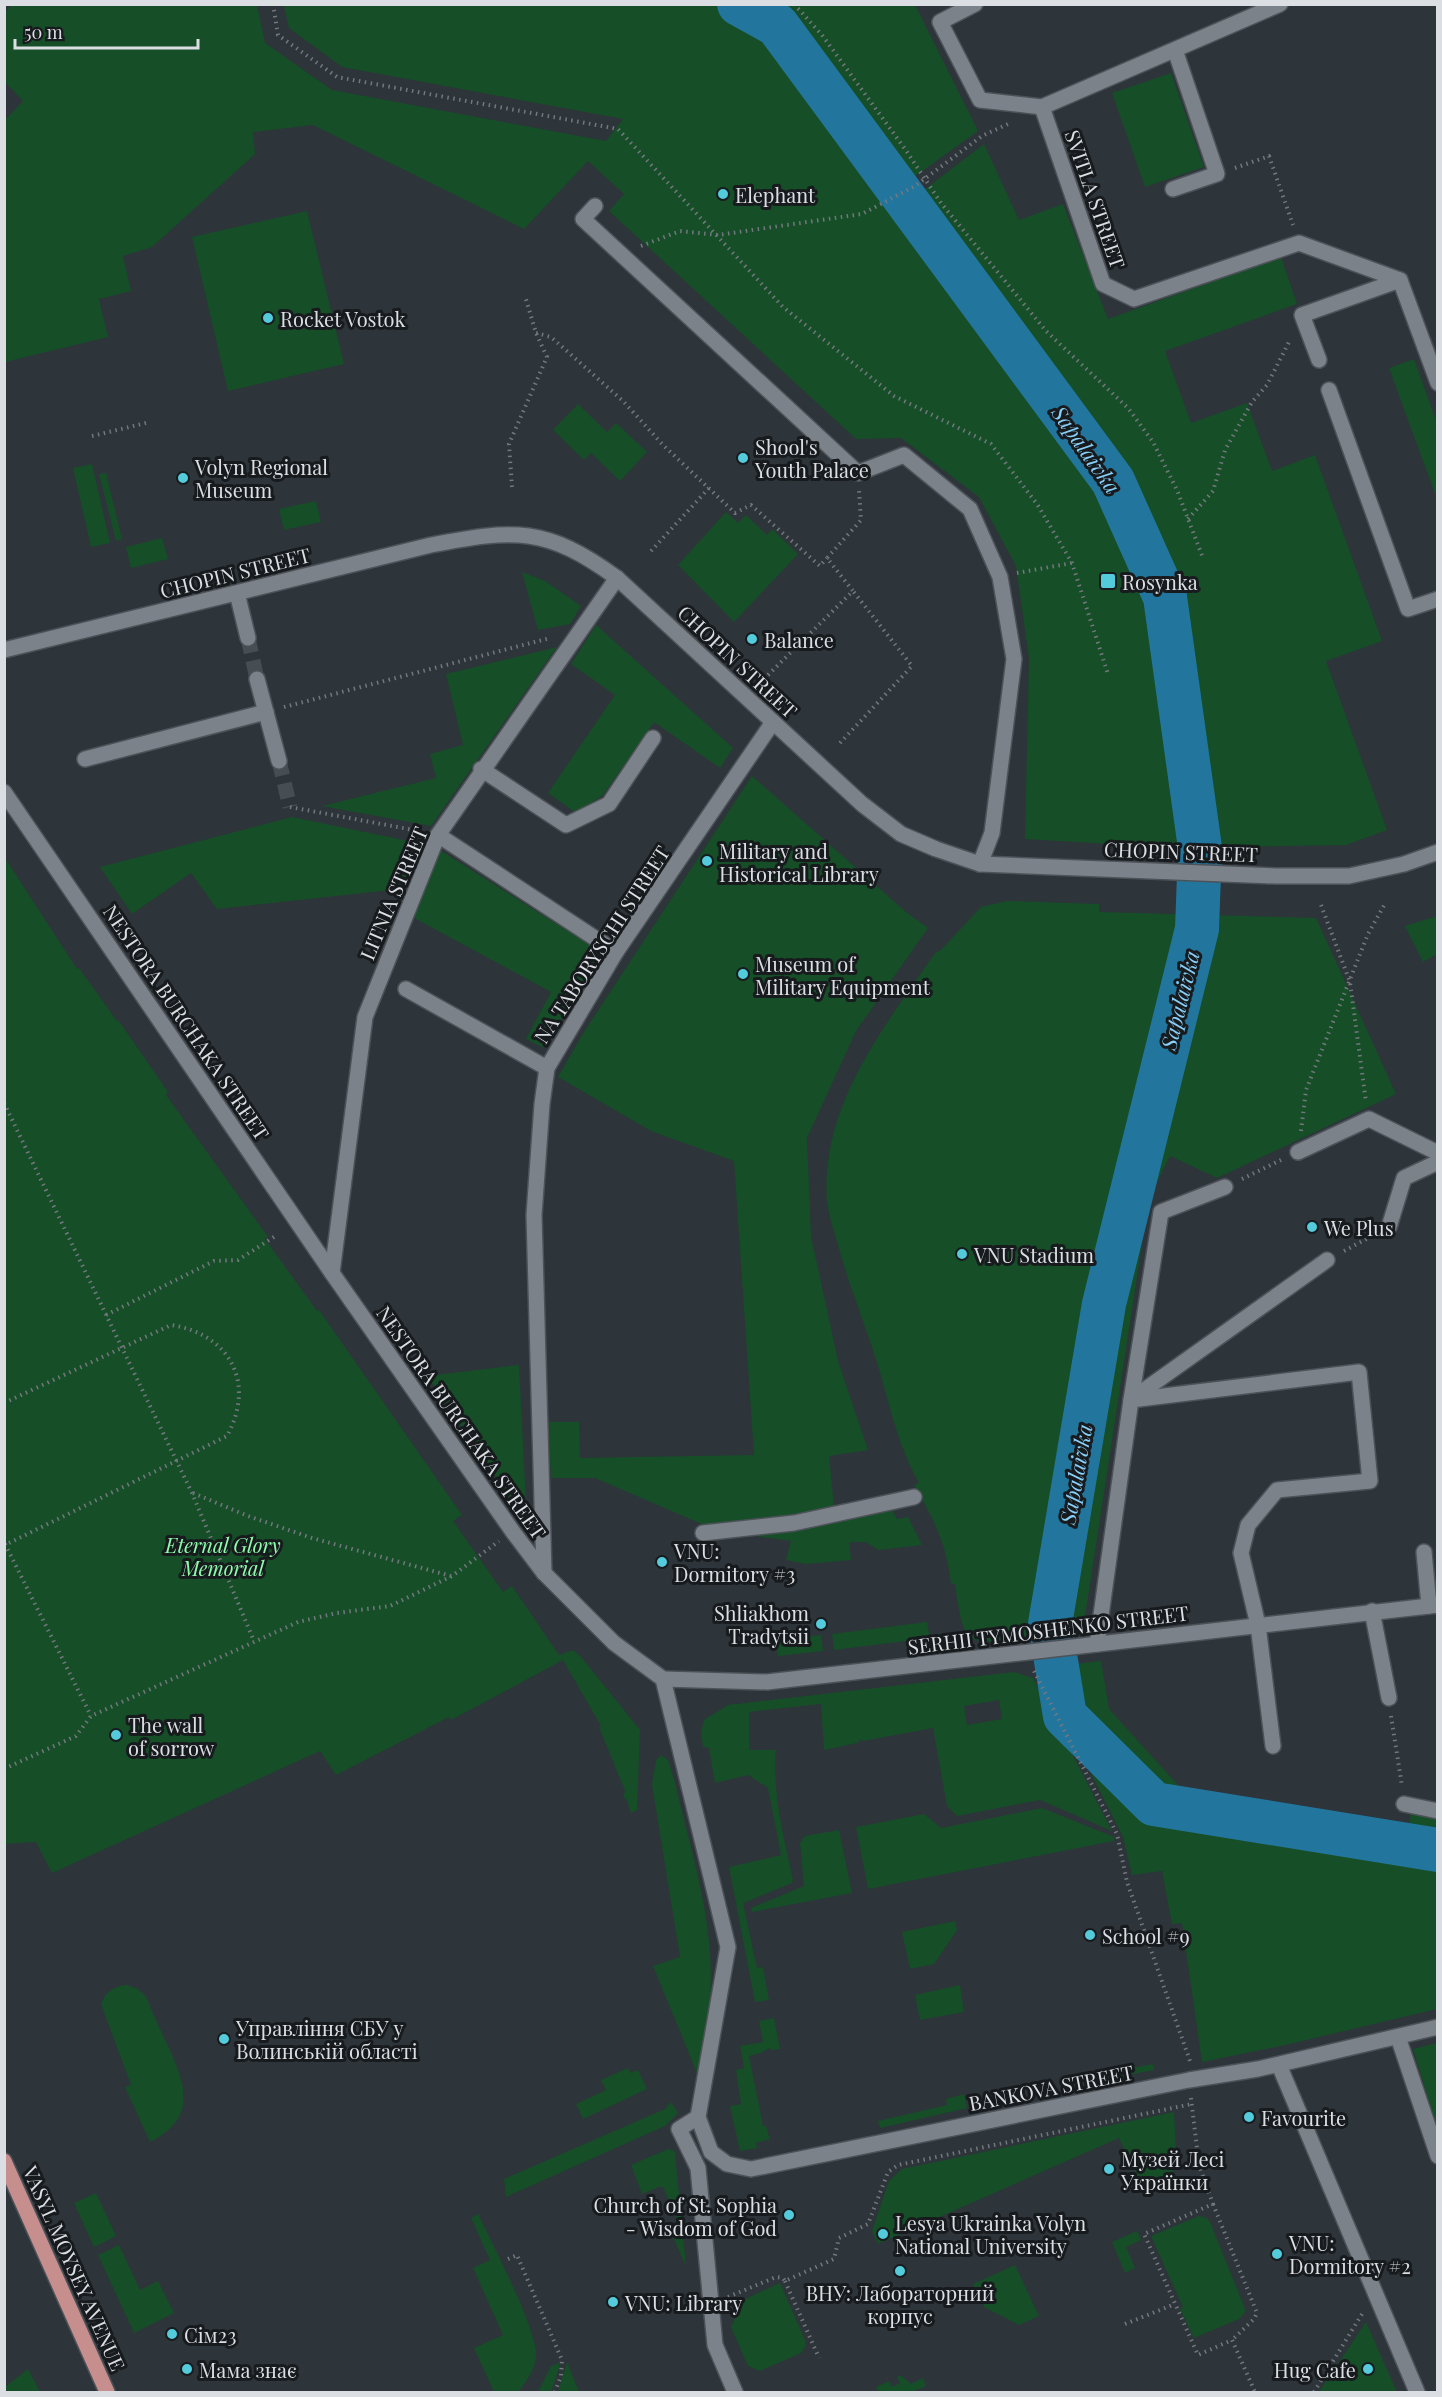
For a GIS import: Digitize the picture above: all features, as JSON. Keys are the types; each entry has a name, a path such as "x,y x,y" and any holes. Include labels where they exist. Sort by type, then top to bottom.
{"main road":[{"name":"VASYL MOYSEY AVENUE","path":"4,2161 107,2392"}],"street":[{"path":"975,4 940,22 980,100 1042,107 1280,4"},
{"path":"1173,189 1217,174 1175,50"},
{"name":"SVITLA STREET","path":"1042,107 1103,284 1134,299 1299,243 1400,280"},
{"path":"595,206 583,219 858,473 904,455 970,509 1000,577 1014,658 992,833 980,864"},
{"path":"1319,360 1302,315 1400,280 1437,383"},
{"path":"1329,390 1408,609 1437,598"},
{"name":"CHOPIN STREET","path":"4,651 431,545 504,533 532,536 561,544 587,556 617,578 862,804 901,834 980,864 1275,876 1349,876 1404,864 1437,852"},
{"name":"LITNIA STREET","path":"332,1273 365,1017 438,835 617,578"},
{"path":"237,593 248,638"},
{"path":"257,679 279,761"},
{"path":"85,759 266,712"},
{"name":"NA TABORYSCHI STREET","path":"544,1573 534,1215 542,1104 547,1068 616,952 773,722"},
{"path":"482,769 566,825 609,804 652,738"},
{"name":"NESTORA BURCHAKA STREET","path":"4,792 332,1273 506,1522 544,1573 614,1643 663,1679"},
{"path":"438,835 616,952"},
{"path":"406,989 547,1068"},
{"path":"1298,1152 1369,1119 1437,1153"},
{"path":"1389,1227 1404,1178 1437,1162"},
{"path":"1097,1644 1131,1400 1161,1212 1225,1187"},
{"path":"1131,1400 1327,1260"},
{"path":"1131,1400 1359,1372 1370,1481 1278,1490 1248,1525 1241,1553 1258,1625 1273,1746"},
{"path":"703,1533 794,1523 914,1497"},
{"path":"1424,1552 1433,1606"},
{"name":"SERHII TYMOSHENKO STREET","path":"663,1679 767,1682 1039,1652 1372,1611 1433,1606"},
{"path":"1372,1611 1389,1698"},
{"path":"663,1679 728,1947 698,2117 679,2129 698,2168 715,2345 735,2392"},
{"path":"1404,1804 1437,1811"},
{"name":"BANKOVA STREET","path":"698,2117 711,2152 727,2163 751,2169 1189,2080 1279,2065 1437,2027"},
{"path":"1398,2037 1437,2156"},
{"path":"1279,2065 1417,2392"}],"path":[{"path":"273,4 278,35 337,77 618,129 783,307 894,396 991,444 1037,504 1072,562 1108,674"},
{"path":"794,4 822,34 941,203 1046,331 1128,408 1153,442 1177,490 1203,558"},
{"path":"621,255 680,231 718,235 862,214 915,186 982,136"},
{"path":"1217,174 1269,156 1286,205"},
{"path":"512,487 509,444 547,357 536,333 525,296"},
{"path":"1188,519 1213,491 1225,450 1252,402 1267,385 1302,315"},
{"path":"536,333 552,337 623,401 663,445 735,513 751,505 820,567 861,520 858,473"},
{"path":"92,436 146,423"},
{"path":"651,551 709,488"},
{"path":"827,558 912,666 840,743"},
{"path":"1000,577 1072,562"},
{"path":"768,675 853,591"},
{"path":"266,712 579,631"},
{"path":"290,807 438,835"},
{"path":"1225,1187 1298,1152 1306,1090 1368,934 1386,902"},
{"path":"1321,905 1350,982 1369,1119"},
{"path":"4,1103 192,1493 254,1641"},
{"path":"1327,1260 1389,1227"},
{"path":"106,1315 214,1262 238,1260 277,1235"},
{"path":"4,1403 171,1325 203,1334 217,1344 228,1357 236,1372 239,1405 235,1421 227,1436 5,1544 91,1716"},
{"path":"192,1493 248,1516 312,1538 452,1576"},
{"path":"4,1769 76,1736 91,1716 254,1641 298,1622 337,1613 390,1606 452,1576 478,1557"},
{"path":"434,1570 438,1583"},
{"path":"1021,1654 1036,1674 1118,1834 1127,1882 1191,2064 1189,2080 1199,2165 1257,2313 1254,2319 1232,2340 1198,2355 1144,2234 1213,2204"},
{"path":"1389,1698 1404,1804"},
{"path":"786,2281 834,2259 839,2238 868,2224 888,2172 898,2165 1192,2104"},
{"path":"508,2259 517,2255 562,2360 561,2376 555,2392"},
{"path":"711,2304 776,2277 783,2278 819,2358"},
{"path":"1125,2324 1175,2304"},
{"path":"1314,2392 1365,2309"},
{"path":"1232,2340 1255,2392"}],"green space":[{"path":"11,4 257,5 265,43 332,90 606,141 623,119 342,67 289,28 284,5 915,5 978,131 911,179 920,193 984,144 1019,220 1063,204 1108,319 1281,257 1297,304 1165,351 1191,423 1247,403 1272,471 1315,455 1382,641 1326,661 1387,830 1346,845 1180,848 1025,839 1029,658 1016,566 979,497 901,438 856,439 609,211 624,194 588,161 524,229 313,125 253,132 255,154 152,247 123,256 131,291 99,299 108,337 5,362 5,120 23,101 5,82 5,13"},
{"path":"1171,73 1204,167 1145,187 1112,93"},
{"path":"307,211 344,364 228,391 192,237"},
{"path":"1414,359 1437,423 1437,499 1389,368"},
{"path":"578,404 607,432 616,423 647,452 620,481 591,453 584,460 553,430"},
{"path":"92,464 110,543 91,547 73,468"},
{"path":"106,473 122,539 116,541 99,474"},
{"path":"316,501 321,522 284,530 279,509"},
{"path":"726,512 738,523 746,515 767,535 772,529 798,554 734,622 678,565"},
{"path":"162,538 168,559 131,568 126,547"},
{"path":"522,572 545,581 581,606 570,624 538,630"},
{"path":"596,625 733,748 720,768 654,722 603,795 576,813 548,793 615,695 571,664"},
{"path":"557,647 431,826 322,806 436,778 430,754 463,745 446,674"},
{"path":"752,776 906,912 928,928 856,1031 807,1138 811,1236 838,1361 868,1450 829,1456 834,1507 887,1502 897,1519 908,1517 922,1545 879,1550 865,1542 849,1542 851,1560 806,1564 786,1560 791,1541 718,1531 595,1478 551,1478 548,1422 579,1422 580,1458 754,1455 734,1161 651,1131 558,1077 582,1035"},
{"path":"292,817 423,844 400,889 217,909 191,873 132,914 100,867"},
{"path":"440,850 602,953 544,1048 526,1039 551,992 414,918"},
{"name":"Eternal Glory Memorial","path":"5,858 77,969 79,968 119,1021 168,1092 166,1095 268,1237 265,1239 317,1311 319,1310 462,1515 453,1521 503,1592 512,1586 559,1655 573,1650 582,1658 640,1730 637,1810 631,1813 626,1798 623,1799 625,1791 599,1727 601,1726 563,1660 451,1720 449,1717 336,1775 320,1751 52,1873 36,1842 5,1844"},
{"name":"VNU Stadium","path":"1007,901 1099,904 1099,912 1316,918 1396,1094 1217,1178 1170,1156 1149,1198 1082,1636 1073,1631 1036,1635 1029,1625 1031,1636 981,1641 972,1639 966,1632 958,1606 955,1584 951,1584 943,1544 934,1521 914,1485 919,1483 899,1438 831,1222 827,1202 828,1167 834,1133 845,1100 859,1069 896,1010 935,953 941,950 981,907"},
{"path":"1437,916 1437,954 1423,962 1405,926"},
{"path":"519,1365 527,1522 427,1376"},
{"path":"927,1622 930,1638 834,1650 832,1634"},
{"path":"821,1635 823,1651 778,1656 775,1641"},
{"path":"1101,1661 1109,1709 1187,1795 1258,1817 1407,1839 1411,1812 1437,1816 1437,2009 1202,2062 1182,1923 1172,1924 1162,1871 1132,1875 1123,1837 1054,1700 1041,1668"},
{"path":"1014,1672 1033,1678 1112,1831 1040,1800 957,1816 947,1806 933,1728 863,1741 861,1739 857,1743 824,1750 821,1704 749,1712 749,1750 776,1750 777,1799 793,1880 792,1883 743,1903 757,1968 763,1967 769,2000 755,2002 729,1867 781,1855 768,1788 748,1775 715,1783 709,1748 703,1747 701,1733 704,1720 728,1705","holes":["999,1700 1002,1719 967,1725 964,1706"]},
{"path":"661,1755 668,1760 675,1783 705,1909 709,1941 710,2005 697,2073 653,1966 680,1957 652,1785 656,1760"},
{"path":"1042,1808 1114,1837 1114,1841 868,1889 856,1827 924,1814 941,1828"},
{"path":"839,1830 852,1893 752,1912 751,1908 804,1886 800,1843 805,1836"},
{"path":"955,1921 957,1930 934,1964 910,1969 902,1932"},
{"path":"127,1985 138,1989 146,1997 175,2063 183,2089 184,2101 175,2123 165,2133 150,2142 125,2087 131,2085 101,2004 111,1990"},
{"path":"960,1985 964,2012 920,2020 915,1995"},
{"path":"774,2018 780,2049 771,2050 769,2048 749,2056 763,2126 766,2126 770,2139 756,2143 757,2148 740,2151 730,2106 741,2104 736,2070 744,2068 740,2046 763,2042 759,2021"},
{"path":"1438,2043 1437,2128 1413,2049"},
{"path":"1153,2064 1154,2070 1075,2085 1073,2074 1091,2071 1092,2075"},
{"path":"628,2068 631,2073 638,2070 647,2089 583,2119 576,2104 606,2090 601,2080"},
{"path":"964,2094 967,2108 880,2128 878,2121 947,2105 946,2099"},
{"path":"671,2102 678,2113 665,2126 506,2197 504,2179 665,2109"},
{"path":"1174,2112 1176,2148 1171,2180 1145,2193 1119,2138 878,2244 872,2231 889,2181 902,2169"},
{"path":"668,2149 675,2153 686,2266 673,2237 679,2234 678,2231 681,2229 663,2187 642,2194 631,2165"},
{"path":"96,2193 116,2236 94,2247 74,2203"},
{"path":"478,2214 513,2286 535,2344 534,2366 518,2392 494,2392 474,2348 503,2335 473,2268 490,2260 471,2218"},
{"path":"1199,2216 1207,2218 1210,2222 1246,2311 1239,2319 1194,2338 1180,2309 1183,2307 1151,2236"},
{"path":"1137,2231 1141,2240 1126,2247 1135,2268 1125,2273 1112,2242"},
{"path":"119,2245 140,2290 158,2281 174,2313 134,2333 98,2255"},
{"path":"1015,2265 1039,2316 1019,2325 984,2307 973,2284"},
{"path":"780,2283 805,2340 805,2347 801,2353 760,2371 748,2366 731,2327 743,2300"},
{"path":"1366,2322 1397,2392 1319,2392"},
{"path":"567,2362 579,2392 558,2392"},
{"path":"559,2363 551,2392 538,2392 551,2366"},
{"path":"28,2369 40,2392 5,2392 5,2387"},
{"path":"900,2375 911,2384 923,2378 926,2386 912,2392 878,2391 876,2387 889,2381 892,2387 900,2383 897,2377"}],"waterway":[{"name":"Sapalaivka","path":"739,4 777,25 1113,481 1165,597 1200,848 1197,929 1104,1304 1050,1624 1065,1716 1154,1804 1438,1850"}],"tunnel":[{"path":"248,638 257,679"},
{"path":"279,761 290,807"}],"place":[{"name":"Elephant","path":"723,194"},
{"name":"Rocket Vostok","path":"268,318"},
{"name":"Shool's Youth Palace","path":"743,458"},
{"name":"Volyn Regional Museum","path":"183,478"},
{"name":"Rosynka","path":"1108,581"},
{"name":"Balance","path":"752,639"},
{"name":"Military and Historical Library","path":"707,861"},
{"name":"Museum of Military Equipment","path":"743,974"},
{"name":"We Plus","path":"1312,1227"},
{"name":"VNU Stadium","path":"962,1254"},
{"name":"VNU: Dormitory #3","path":"662,1562"},
{"name":"Shliakhom Tradytsii","path":"821,1624"},
{"name":"The wall of sorrow","path":"116,1735"},
{"name":"School #9","path":"1090,1935"},
{"name":"Управління СБУ у Волинській області","path":"224,2039"},
{"name":"Favourite","path":"1249,2117"},
{"name":"Музей Лесі Українки","path":"1109,2169"},
{"name":"Church of St. Sophia - Wisdom of God","path":"789,2215"},
{"name":"Lesya Ukrainka Volyn National University","path":"883,2234"},
{"name":"VNU: Dormitory #2","path":"1277,2254"},
{"name":"ВНУ: Лабораторний корпус","path":"900,2271"},
{"name":"VNU: Library","path":"613,2302"},
{"name":"Сім23","path":"172,2334"},
{"name":"Мама знає","path":"187,2369"},
{"name":"Hug Cafe","path":"1368,2369"}]}
